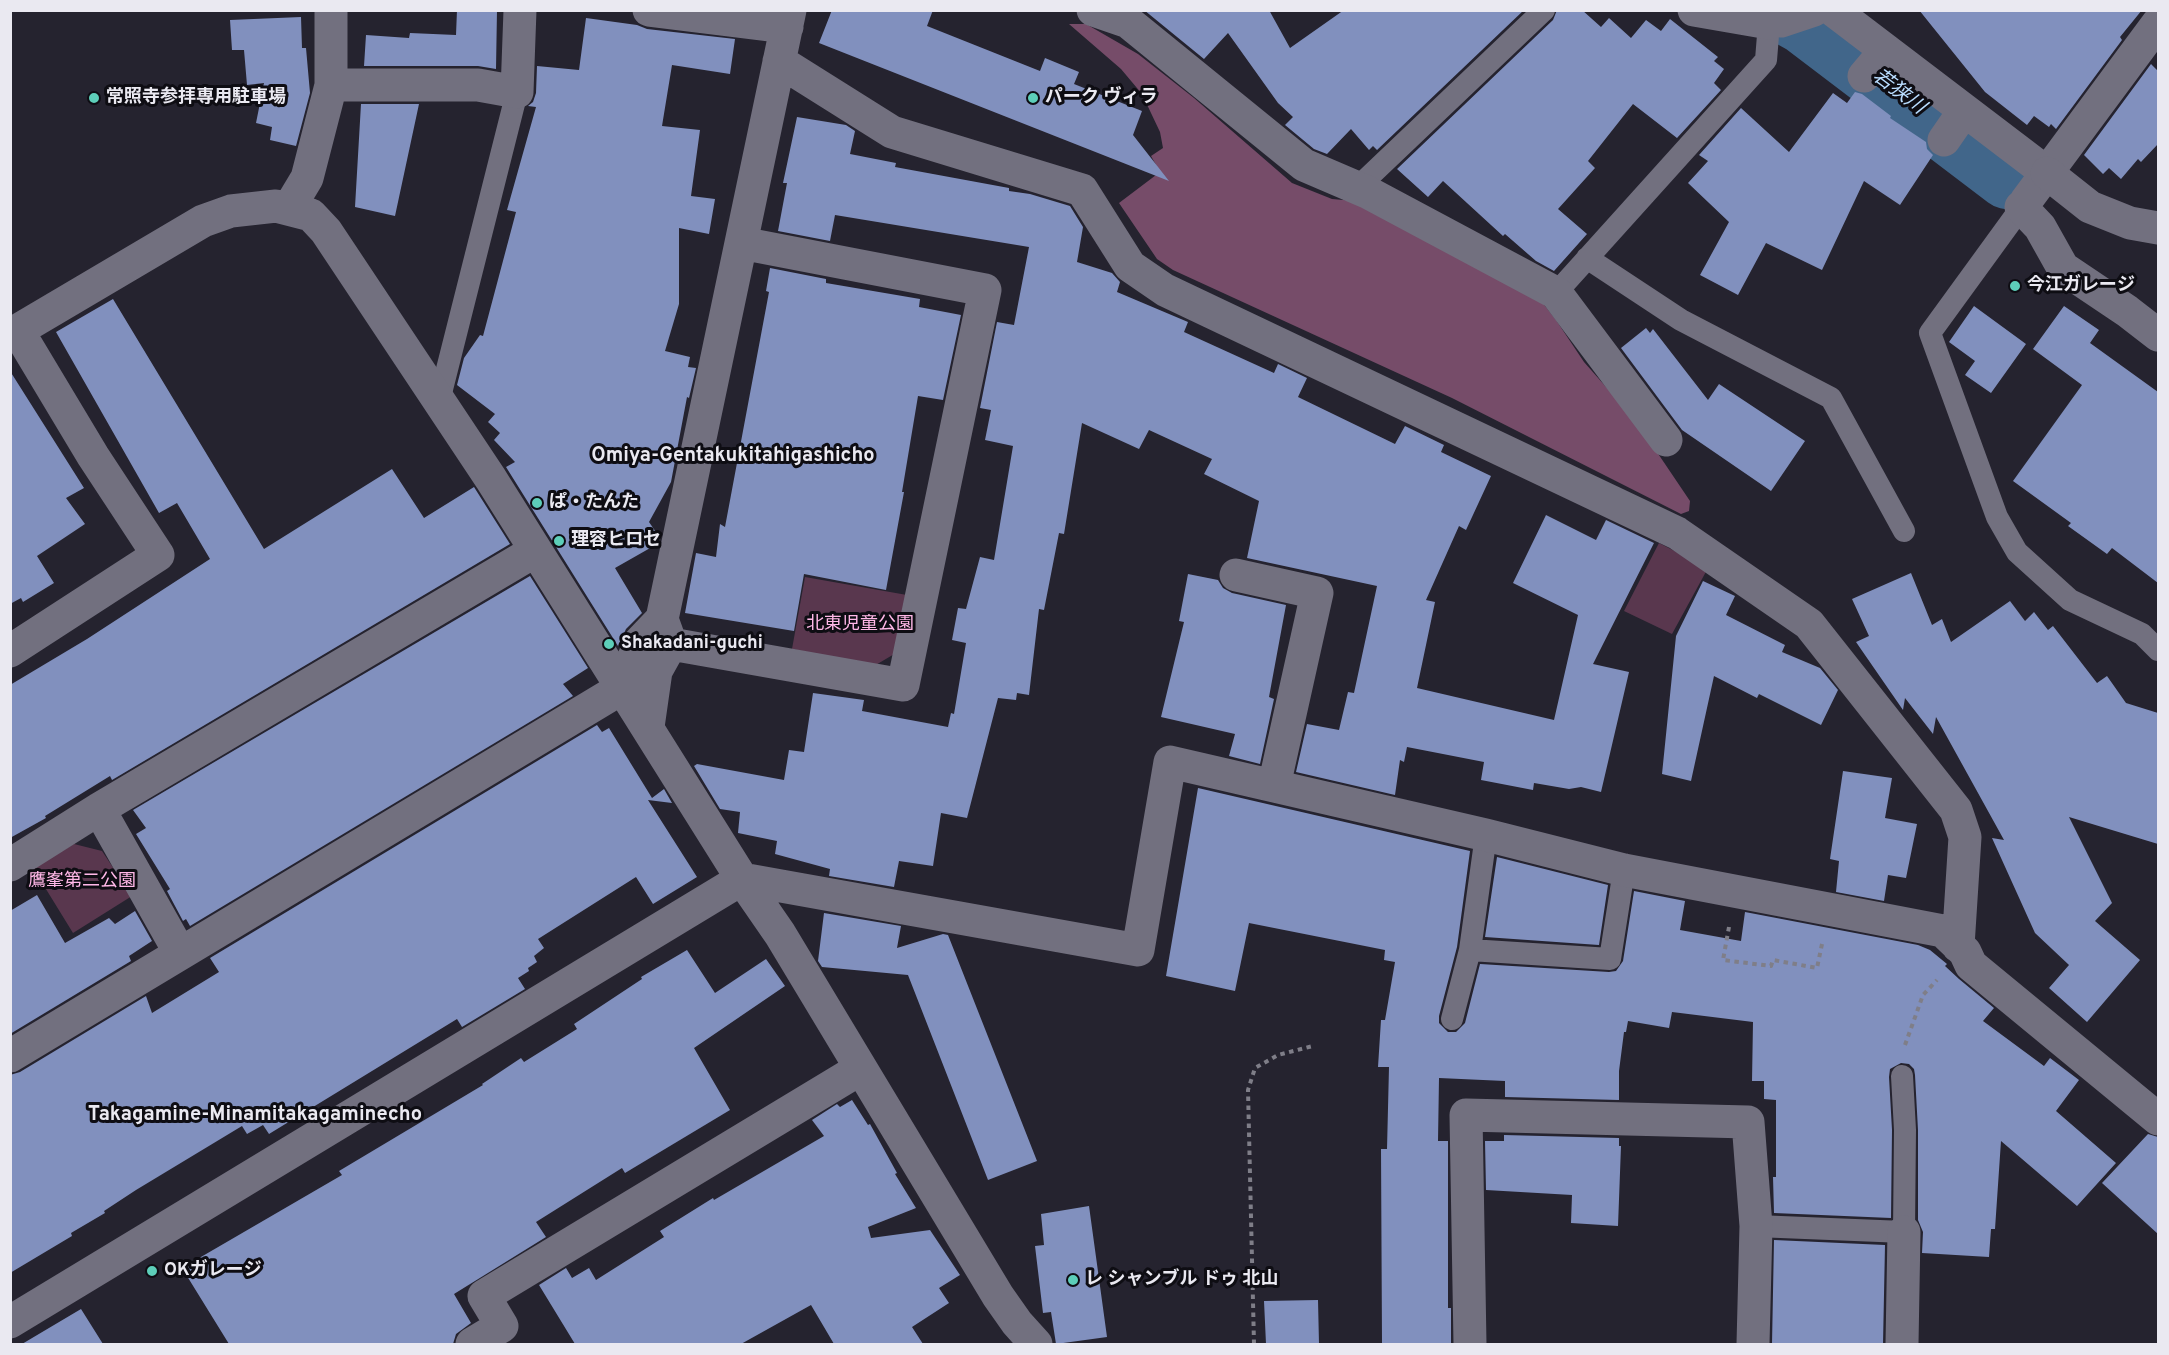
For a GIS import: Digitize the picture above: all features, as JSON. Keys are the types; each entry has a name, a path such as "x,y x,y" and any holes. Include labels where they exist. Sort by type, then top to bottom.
{"street":[{"path":"289,208 307,178 331,85 331,10"},
{"path":"331,85 478,85 517,92 520,10"},
{"path":"648,727 656,671 666,632 741,243 788,19 649,10"},
{"path":"1093,10 1128,22 1304,165 1357,188 1556,293 1666,440"},
{"path":"1694,10 1775,22 1814,11"},
{"path":"1833,10 1964,111 2033,192 2040,227 2063,268 2158,335"},
{"path":"2033,192 2158,23"},
{"path":"1864,76 1885,51"},
{"path":"779,61 892,132 1082,190 1130,266 1165,290 1677,533 1809,624 1956,810 1965,837 1962,949"},
{"path":"1944,140 1964,111"},
{"path":"2033,192 2090,207 2130,223 2158,228"},
{"path":"10,651 158,555 14,333 203,221 231,211 276,207 289,208 311,215 327,231 491,479 742,879 780,934 998,1296 1036,1344"},
{"path":"10,1056 622,688 640,642 666,632 903,685 985,290 741,243"},
{"path":"10,865 99,809 535,551"},
{"path":"1236,575 1317,593 1274,786"},
{"path":"10,1322 742,879 1138,950 1170,762 1486,835 1624,870 1943,931 1962,949 1971,965 2158,1119"},
{"path":"99,809 180,953"},
{"path":"472,1344 502,1326 484,1296 860,1069"},
{"path":"1470,1344 1466,1115 1748,1122 1756,1226 1753,1344"},
{"path":"1902,1344 1904,1232"}],"lane":[{"path":"1357,188 1544,10"},
{"path":"1556,293 1766,60 1775,22"},
{"path":"439,401 517,92"},
{"path":"2033,192 1930,333 1997,517 2017,552 2070,600 2142,634 2158,650"},
{"path":"1587,258 1682,320 1831,398 1904,531"},
{"path":"1452,1019 1470,950 1486,835"},
{"path":"1470,950 1611,958 1624,870"},
{"path":"1756,1226 1904,1232 1905,1130 1902,1076"}],"path":[{"path":"1734,891 1723,960 1772,966 1773,960 1817,968 1829,909"},
{"path":"1902,1076 1904,1049 1923,995 1962,949"},
{"path":"1254,1344 1248,1090 1255,1068 1278,1055 1313,1046"}],"green space":[{"path":"1659,543 1708,568 1672,634 1624,611"},
{"name":"北東児童公園","path":"805,577 907,595 896,653 874,666 792,649"},
{"name":"鷹峯第二公園","path":"74,844 102,851 132,896 73,933 33,868"}],"shaded area":[{"path":"1069,24 1086,24 1138,54 1194,98 1292,183 1332,199 1355,201 1542,302 1584,362 1636,421 1690,501 1689,511 1681,514 1452,398 1173,270 1157,259 1119,203 1160,172 1151,156 1163,148 1160,132 1142,94 1121,69"}],"building":[{"path":"457,10 497,10 496,69 478,66 364,66 366,35 409,38 410,33 456,35"},
{"name":"パーク ヴィラ","path":"832,10 933,10 927,26 1040,71 1045,58 1079,72 1074,84 1142,111 1133,135 1169,181 819,43"},
{"path":"1144,10 1269,10 1290,48 1344,10 1524,10 1377,150 1373,146 1369,150 1351,129 1327,154 1314,149 1285,125 1293,117 1278,103 1228,33 1204,59"},
{"path":"1557,10 1582,10 1601,27 1609,18 1631,38 1646,20 1661,31 1670,19 1718,57 1714,61 1724,69 1714,83 1721,90 1677,138 1633,104 1588,161 1595,168 1558,209 1587,234 1554,271 1536,261 1505,234 1503,236 1443,181 1428,197 1397,169 1553,20"},
{"path":"1919,10 2142,10 2120,37 2122,40 2056,129 2051,124 2049,127 2034,116 2027,125 1985,92"},
{"path":"301,17 302,48 306,48 310,93 296,146 270,140 272,127 256,123 264,83 247,85 244,50 232,50 230,20"},
{"path":"586,18 637,25 647,29 735,39 730,74 672,65 662,126 700,130 691,196 715,199 709,234 679,228 679,304 665,351 690,357 688,367 696,368 689,398 687,397 671,482 649,522 660,538 659,543 615,568 642,613 626,629 618,646 506,467 515,462 494,440 500,433 488,422 495,414 457,385 464,358 480,335 483,336 516,212 507,210 536,107 528,106 533,102 536,93 537,66 579,70"},
{"path":"2151,64 2158,71 2158,144 2141,162 2138,159 2121,179 2109,168 2103,174 2084,155"},
{"path":"1855,92 1862,94 1891,116 1890,118 1926,142 1927,149 1933,155 1900,205 1864,181 1822,270 1766,243 1738,295 1700,275 1729,222 1688,183 1708,161 1699,155 1741,108 1789,152 1833,93 1847,103"},
{"path":"361,104 419,104 395,216 355,207"},
{"path":"797,117 846,125 855,131 850,154 896,163 895,167 1009,188 1009,191 1030,194 1070,206 1083,227 1077,262 1112,273 1120,282 1117,292 1188,322 1184,332 1274,373 1278,364 1307,378 1298,397 1395,444 1405,426 1444,445 1441,452 1491,476 1466,530 1459,526 1426,600 1435,602 1417,688 1554,720 1578,615 1513,583 1546,515 1596,540 1606,520 1654,543 1593,664 1629,672 1601,792 1581,787 1569,789 1534,783 1533,790 1481,780 1484,762 1407,747 1404,762 1400,760 1395,795 1296,772 1307,724 1339,730 1348,692 1354,693 1377,586 1247,558 1259,501 1204,474 1212,459 1149,430 1139,449 1082,423 1064,534 1059,533 1044,610 1039,609 1029,695 1017,693 1016,700 998,698 967,818 941,813 933,866 899,861 894,887 829,876 830,869 775,854 777,841 738,833 740,812 720,809 694,766 697,764 784,780 789,750 804,752 813,693 864,700 862,711 948,727 951,713 954,714 966,643 952,640 958,608 966,609 980,557 994,560 1013,446 985,440 991,410 980,408 997,322 1014,325 1029,247 835,215 830,241 778,231 787,183 783,183"},
{"path":"770,268 826,279 826,283 920,299 919,307 961,315 943,400 918,396 902,492 904,492 886,590 804,574 794,631 685,613 696,553 716,557 720,524 725,527 769,292 766,291"},
{"path":"113,299 264,549 392,469 424,518 474,487 510,544 112,780 110,776 45,816 46,818 10,838 10,685 87,639 210,559 177,503 159,513 56,332"},
{"path":"1974,306 2026,344 1991,393 1965,375 1975,361 1949,342"},
{"path":"2064,306 2099,330 2090,343 2158,392 2158,583 2112,548 2107,554 2068,526 2071,523 2013,481 2082,385 2033,349"},
{"path":"1646,328 1650,333 1653,329 1708,400 1719,384 1805,441 1771,491 1682,430 1621,348"},
{"path":"10,371 84,488 66,498 85,524 37,556 54,583 23,602 21,598 10,604"},
{"path":"1911,573 1932,625 1942,619 1951,642 2010,601 2025,621 2034,612 2048,630 2053,626 2097,683 2107,676 2126,703 2158,713 2158,844 2069,817 2112,903 2095,921 2140,960 2087,1022 2049,988 2069,965 2035,933 1992,838 2004,840 1936,717 1933,734 1905,698 1903,710 1856,642 1869,636 1852,599"},
{"path":"1188,574 1218,580 1223,588 1232,593 1286,605 1269,697 1274,699 1260,764 1229,756 1235,734 1161,717 1184,622 1179,621"},
{"path":"530,576 588,668 563,684 573,696 190,926 186,919 183,921 167,891 170,889 136,834 146,828 133,810"},
{"path":"1703,581 1735,596 1726,615 1785,645 1782,652 1820,668 1838,690 1821,725 1759,694 1757,698 1714,676 1691,781 1662,774 1676,636"},
{"path":"597,725 602,732 609,728 652,798 664,789 672,803 648,800 697,877 653,904 636,877 538,939 544,948 534,956 537,962 518,978 525,989 462,1027 457,1019 269,1134 263,1125 247,1134 242,1126 136,1190 104,1211 105,1213 71,1233 72,1236 10,1273 10,1075 20,1072 146,996 152,1013 219,972 210,958"},
{"path":"1843,771 1892,778 1885,818 1917,824 1906,878 1888,875 1884,901 1836,892 1839,861 1830,859"},
{"path":"1198,788 1470,851 1457,947 1439,1016 1439,1023 1448,1032 1456,1032 1465,1023 1480,964 1616,971 1623,961 1634,891 1685,901 1680,930 1741,941 1745,912 1918,945 1930,950 1947,964 1945,966 1994,1008 1983,1021 2044,1066 2050,1058 2079,1080 2056,1111 2116,1163 2077,1206 2001,1141 1995,1229 1991,1229 1989,1257 1922,1253 1923,1232 1918,1220 1918,1130 1915,1075 1914,1069 1909,1064 1901,1063 1890,1069 1889,1077 1892,1130 1891,1218 1774,1213 1776,1100 1764,1099 1764,1081 1752,1081 1753,1022 1672,1012 1669,1028 1628,1021 1626,1032 1624,1032 1619,1071 1619,1100 1505,1097 1505,1081 1439,1078 1438,1141 1448,1141 1448,1308 1451,1308 1451,1344 1382,1344 1381,1149 1387,1149 1389,1067 1378,1067 1381,1020 1385,1020 1395,962 1384,960 1385,950 1249,923 1235,991 1166,976"},
{"path":"1497,857 1608,885 1599,945 1485,937"},
{"path":"37,895 65,943 109,918 115,924 135,911 152,941 129,956 131,961 10,1034 10,911"},
{"path":"824,913 901,926 897,948 943,934 948,935 1037,1161 988,1180 908,975 822,967 818,961"},
{"path":"687,950 715,993 766,959 785,986 694,1048 730,1110 625,1173 622,1168 536,1222 546,1237 454,1294 471,1323 456,1334 453,1344 229,1344 182,1268 342,1175 339,1171 483,1085 521,1058 524,1062 577,1029 574,1024 642,979 641,977"},
{"path":"852,1100 868,1125 870,1124 897,1173 895,1174 916,1208 868,1227 871,1238 930,1230 960,1275 939,1288 949,1303 912,1327 923,1344 834,1344 811,1305 741,1344 575,1344 539,1285 566,1268 572,1278 589,1268 596,1280 664,1237 660,1231 713,1198 714,1200 824,1136 812,1120 837,1104 840,1107"},
{"path":"2148,1134 2158,1137 2158,1234 2102,1183"},
{"path":"1504,1135 1619,1138 1619,1146 1621,1146 1618,1226 1571,1223 1572,1195 1486,1190 1485,1141 1504,1141"},
{"name":"レ シャンブル ドゥ 北山","path":"1089,1206 1107,1337 1056,1344 1051,1312 1043,1313 1035,1246 1044,1245 1041,1214"},
{"path":"1774,1240 1885,1245 1883,1344 1772,1344"},
{"path":"1318,1300 1319,1344 1266,1344 1264,1301"},
{"path":"81,1309 103,1344 22,1344"}],"waterway":[{"name":"若狭川","path":"1787,10 1805,20 2009,175"}],"place":[{"name":"常照寺参拝専用駐車場","path":"94,98"},
{"name":"パーク ヴィラ","path":"1033,98"},
{"name":"今江ガレージ","path":"2015,286"},
{"name":"ぱ・たんた","path":"537,503"},
{"name":"理容ヒロセ","path":"559,541"},
{"name":"Shakadani-guchi","path":"609,644"},
{"name":"OKガレージ","path":"152,1271"},
{"name":"レ シャンブル ドゥ 北山","path":"1073,1280"}],"district":[{"name":"Omiya-Gentakukitahigashicho","path":"733,457"},
{"name":"Takagamine-Minamitakagaminecho","path":"255,1116"}]}
